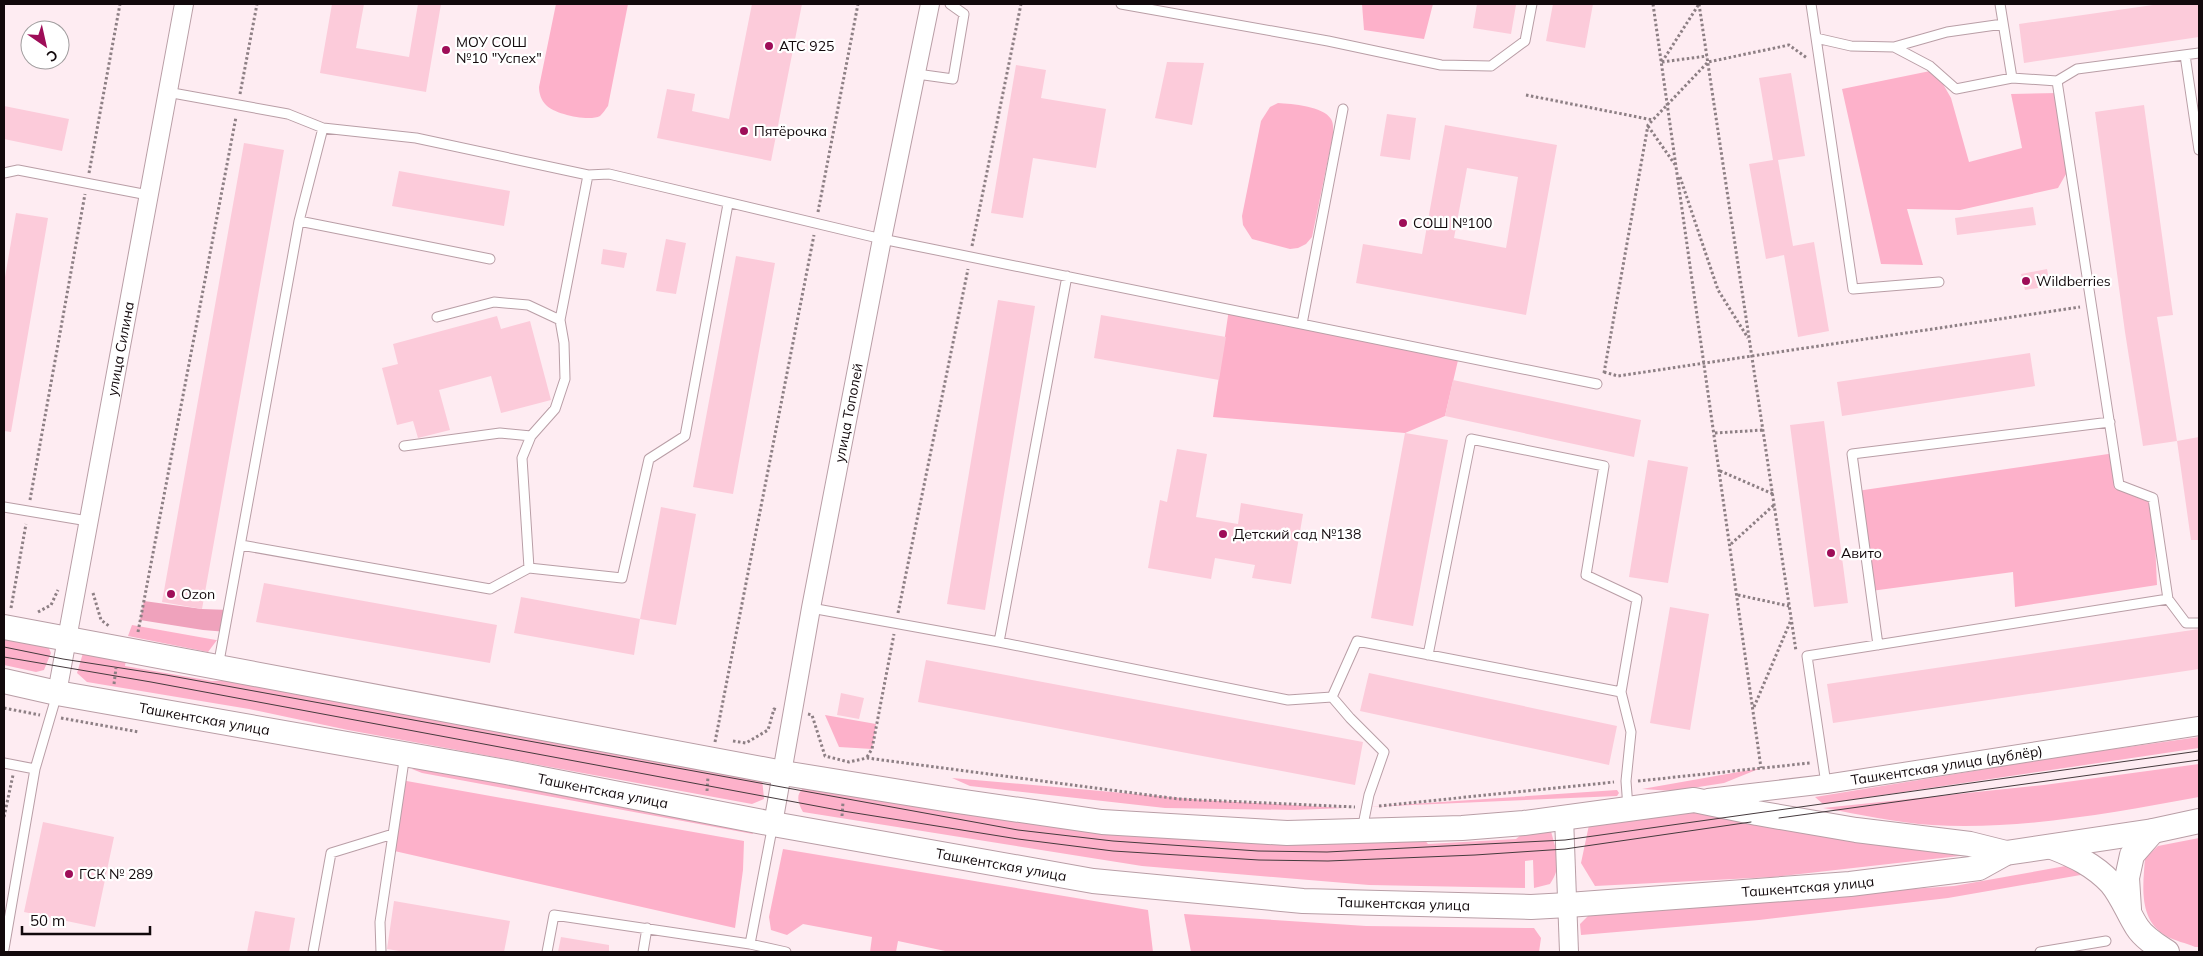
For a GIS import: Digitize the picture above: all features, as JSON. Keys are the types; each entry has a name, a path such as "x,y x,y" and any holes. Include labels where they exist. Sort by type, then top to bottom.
{"main road":[{"name":"Ташкентская улица","path":"10,617 66,638 218,667 711,746 783,773 848,773 944,800 1102,822 1287,833 1462,828 1524,823 1694,800 1757,814 1856,830 1970,844 2006,853"},
{"name":"Ташкентская улица","path":"4,681 57,694 404,754 773,824 1093,881 1303,901 1531,906 1568,905 1850,884 1979,868 2006,853 2153,831 2199,821"},
{"path":"2129,911 2127,878 2132,856 2153,831"},
{"path":"2050,846 2080,858 2093,866 2112,884 2137,928 2150,941 2167,952"}],"street":[{"name":"улица Силина","path":"57,694 184,4"},
{"name":"улица Тополей","path":"773,824 811,608 882,239 930,4"},
{"name":"Ташкентская улица (дублёр)","path":"1694,800 1825,777 2199,726"},
{"path":"1564,817 1569,952"}],"lane":[{"path":"917,74 953,79 964,14 950,4"},
{"path":"1121,4 1328,41 1441,65 1491,66 1525,41 1532,4"},
{"path":"1811,4 1853,288 1939,282"},
{"path":"2000,4 2012,78"},
{"path":"1816,38 1851,46 1894,48 1947,32 2003,24"},
{"path":"1894,48 1930,66 1956,89 2012,78 2057,81 2077,69 2199,53"},
{"path":"2185,55 2199,150"},
{"path":"2057,81 2120,485 2153,498 2168,599 2186,623 2199,623"},
{"path":"167,92 288,114 323,128 416,138 588,175 609,174 728,204 882,239 1597,384"},
{"path":"1302,324 1343,108"},
{"path":"218,667 299,220 323,128"},
{"path":"4,173 18,170 148,195"},
{"path":"529,568 522,458 531,436 555,409 566,379 564,343 560,320 588,175"},
{"path":"241,545 490,589 529,568 622,578 649,459 685,436 728,204"},
{"path":"299,220 490,259"},
{"path":"999,642 1067,276"},
{"path":"437,317 494,302 528,305 560,320"},
{"path":"1878,644 1852,454 2110,422"},
{"path":"404,446 500,433 531,436"},
{"path":"1428,655 1471,439 1604,466 1586,575 1637,599 1621,692 1631,732 1626,781 1628,808"},
{"path":"4,507 88,521"},
{"path":"1825,777 1807,656 2168,599"},
{"path":"811,608 999,642 1288,700 1332,697"},
{"path":"1332,697 1357,641 1621,692"},
{"path":"4,949 35,768 57,694"},
{"path":"1332,697 1384,752 1362,830"},
{"path":"381,952 380,922 404,754"},
{"path":"4,763 35,768"},
{"path":"750,944 773,824"},
{"path":"314,952 331,853 393,834"},
{"path":"547,952 554,915 750,944 786,952"},
{"path":"643,952 647,928"},
{"path":"2040,952 2106,941"}],"path":[{"path":"10,617 120,4"},
{"path":"137,638 257,4"},
{"path":"706,810 711,746 858,4"},
{"path":"840,835 848,773 867,758 872,749 1021,4"},
{"path":"1653,4 1762,768"},
{"path":"1662,62 1699,5"},
{"path":"1699,5 1797,656"},
{"path":"1597,384 1602,383 1648,125 1708,62 1788,45 1821,68"},
{"path":"1662,62 1707,56"},
{"path":"1526,95 1653,120"},
{"path":"1648,125 1677,168 1718,290 1749,340"},
{"path":"1604,372 1618,376 2092,305"},
{"path":"1714,433 1763,430"},
{"path":"1720,471 1772,494"},
{"path":"1730,544 1774,507"},
{"path":"30,616 51,605 59,586 94,593 101,620 114,630"},
{"path":"1738,595 1789,606"},
{"path":"4,611 10,617"},
{"path":"1754,709 1791,620"},
{"path":"4,708 139,732"},
{"path":"731,741 746,743 768,730 774,709 812,715 825,756 848,773"},
{"path":"711,746 723,740"},
{"path":"867,758 1179,799 1367,807 1626,781 1644,782 1814,763 1825,777"},
{"path":"4,817 15,765"}],"shaded area":[{"path":"556,4 628,4 608,106 600,116 595,118 580,118 556,111 544,103 539,92"},
{"path":"1362,4 1433,4 1424,39 1364,30"},
{"path":"1935,70 1951,98 1969,162 2022,148 2011,94 2058,93 2070,167 2058,188 1960,210 1907,209 1923,265 1881,264 1842,89"},
{"path":"1278,103 1314,108 1327,115 1333,123 1333,135 1312,237 1306,244 1290,249 1252,239 1243,225 1242,216 1261,121 1270,107"},
{"path":"1229,309 1459,356 1445,416 1405,433 1213,417"},
{"path":"2115,453 2120,485 2153,498 2157,585 2015,607 2013,572 1871,591 1857,491"},
{"path":"144,601 202,609 229,610 227,632 140,620"},
{"path":"132,625 217,640 208,652 128,636"},
{"path":"4,634 46,642 51,653 44,670 36,672 4,665"},
{"path":"83,653 126,660 125,666 212,681 257,680 762,778 764,799 752,804 348,730 249,709 87,682 77,673"},
{"path":"825,715 876,724 872,749 839,747"},
{"path":"2199,737 2199,748 1823,804 1815,797 2071,755"},
{"path":"425,763 750,825 753,834 422,773 412,769"},
{"path":"2199,764 2199,797 2133,809 2033,823 1966,826 1918,824 1823,808 2044,785"},
{"path":"1761,768 1724,783 1673,791 1642,789"},
{"path":"813,778 1031,816 1420,835 1428,844 1516,839 1532,826 1551,831 1558,863 1557,870 1550,884 1534,888 1533,860 1525,861 1525,888 1369,885 1142,866 803,812 798,797 799,793"},
{"path":"952,778 1203,800 1345,808 1295,810 1165,808 970,786"},
{"path":"401,780 744,841 743,870 735,928 390,850"},
{"path":"1617,790 1619,793 1617,796 1367,807"},
{"path":"1700,812 1977,854 1773,877 1595,886 1581,863 1589,825"},
{"path":"2199,838 2199,947 2195,947 2166,936 2157,929 2147,912 2143,891 2145,858 2158,846"},
{"path":"783,849 1148,910 1153,952 950,952 898,941 896,952 870,952 872,937 803,924 787,935 771,930 769,917"},
{"path":"2071,865 2092,873 1948,898 1759,920 1581,935 1580,924 1593,911 1954,886"},
{"path":"1184,914 1366,926 1534,928 1541,938 1539,952 1191,952"}],"building":[{"path":"332,4 364,4 356,48 409,57 418,4 441,4 426,92 320,73"},
{"name":"АТС 925","path":"752,4 802,4 771,161 657,138 667,89 695,94 692,111 729,119"},
{"path":"1477,4 1516,5 1511,34 1473,28"},
{"path":"1553,4 1593,4 1585,48 1546,41"},
{"path":"2160,4 2199,4 2199,37 2024,63 2019,24"},
{"path":"1167,62 1204,63 1192,125 1155,118"},
{"path":"1016,65 1046,70 1041,98 1106,109 1096,168 1033,158 1023,218 991,213"},
{"path":"1791,73 1805,156 1778,160 1793,246 1814,242 1829,331 1798,337 1784,255 1766,259 1749,164 1773,160 1759,78"},
{"path":"2144,105 2173,315 2157,317 2177,441 2143,446 2125,332 2095,112"},
{"path":"4,106 69,119 62,151 4,139"},
{"path":"1387,114 1416,118 1410,160 1380,156"},
{"path":"1445,125 1557,145 1526,315 1356,283 1363,244 1422,254","holes":["1467,168 1518,177 1506,248 1454,238"]},
{"path":"244,143 284,150 202,609 162,602"},
{"path":"399,171 510,191 504,226 392,206"},
{"path":"2033,207 2036,225 1957,235 1955,218"},
{"path":"16,213 48,218 11,432 4,431 4,283"},
{"path":"666,239 686,243 676,294 656,291"},
{"path":"603,249 627,253 624,268 601,264"},
{"path":"736,256 775,263 733,494 693,487"},
{"name":"Wildberries","path":"2047,269 2050,286 2025,290 2021,274"},
{"path":"998,300 1035,306 985,610 947,604"},
{"path":"1101,315 1226,337 1219,380 1094,358"},
{"path":"497,316 501,329 530,321 551,400 501,413 491,376 439,390 450,430 418,438 413,421 397,425 382,368 398,364 393,344"},
{"path":"2030,353 2035,386 1842,416 1837,382"},
{"path":"1453,380 1641,420 1634,457 1445,416"},
{"path":"1824,421 1848,603 1814,607 1790,425"},
{"path":"1405,433 1448,440 1413,626 1371,618"},
{"path":"2199,437 2199,540 2191,540 2177,441"},
{"path":"1177,449 1207,454 1196,517 1238,524 1241,503 1303,514 1291,584 1252,578 1255,565 1215,558 1211,579 1148,568 1160,500 1167,502"},
{"path":"1648,460 1688,467 1668,583 1629,577"},
{"path":"661,507 696,514 676,625 640,619"},
{"path":"264,583 497,625 490,663 256,622"},
{"path":"521,597 640,619 634,655 514,633"},
{"path":"1670,607 1709,614 1690,730 1650,723"},
{"path":"2199,629 2199,669 1833,723 1827,684"},
{"path":"926,660 1363,742 1355,785 918,702"},
{"path":"1369,673 1617,726 1609,765 1360,711"},
{"path":"841,693 864,698 859,719 837,715"},
{"name":"ГСК № 289","path":"43,822 114,837 95,927 24,912"},
{"path":"394,901 510,921 504,952 405,952 387,949"},
{"path":"255,911 295,918 289,952 247,952"},
{"path":"561,937 609,945 609,952 558,952"}],"tram line":[{"path":"4,647 1018,830 1113,841 1258,851 1327,852 1565,840 2199,751"},
{"path":"4,657 151,682 843,811 1018,839 1113,851 1259,860 1328,861 1475,855 1565,849 1751,822"},
{"path":"1779,818 2199,760"}],"place":[{"name":"АТС 925","path":"769,46"},
{"name":"МОУ СОШ №10 \"Успех\"","path":"446,50"},
{"name":"Пятёрочка","path":"744,131"},
{"name":"СОШ №100","path":"1403,223"},
{"name":"Wildberries","path":"2026,281"},
{"name":"Детский сад №138","path":"1223,534"},
{"name":"Авито","path":"1831,553"},
{"name":"Ozon","path":"171,594"},
{"name":"ГСК № 289","path":"69,874"}]}
